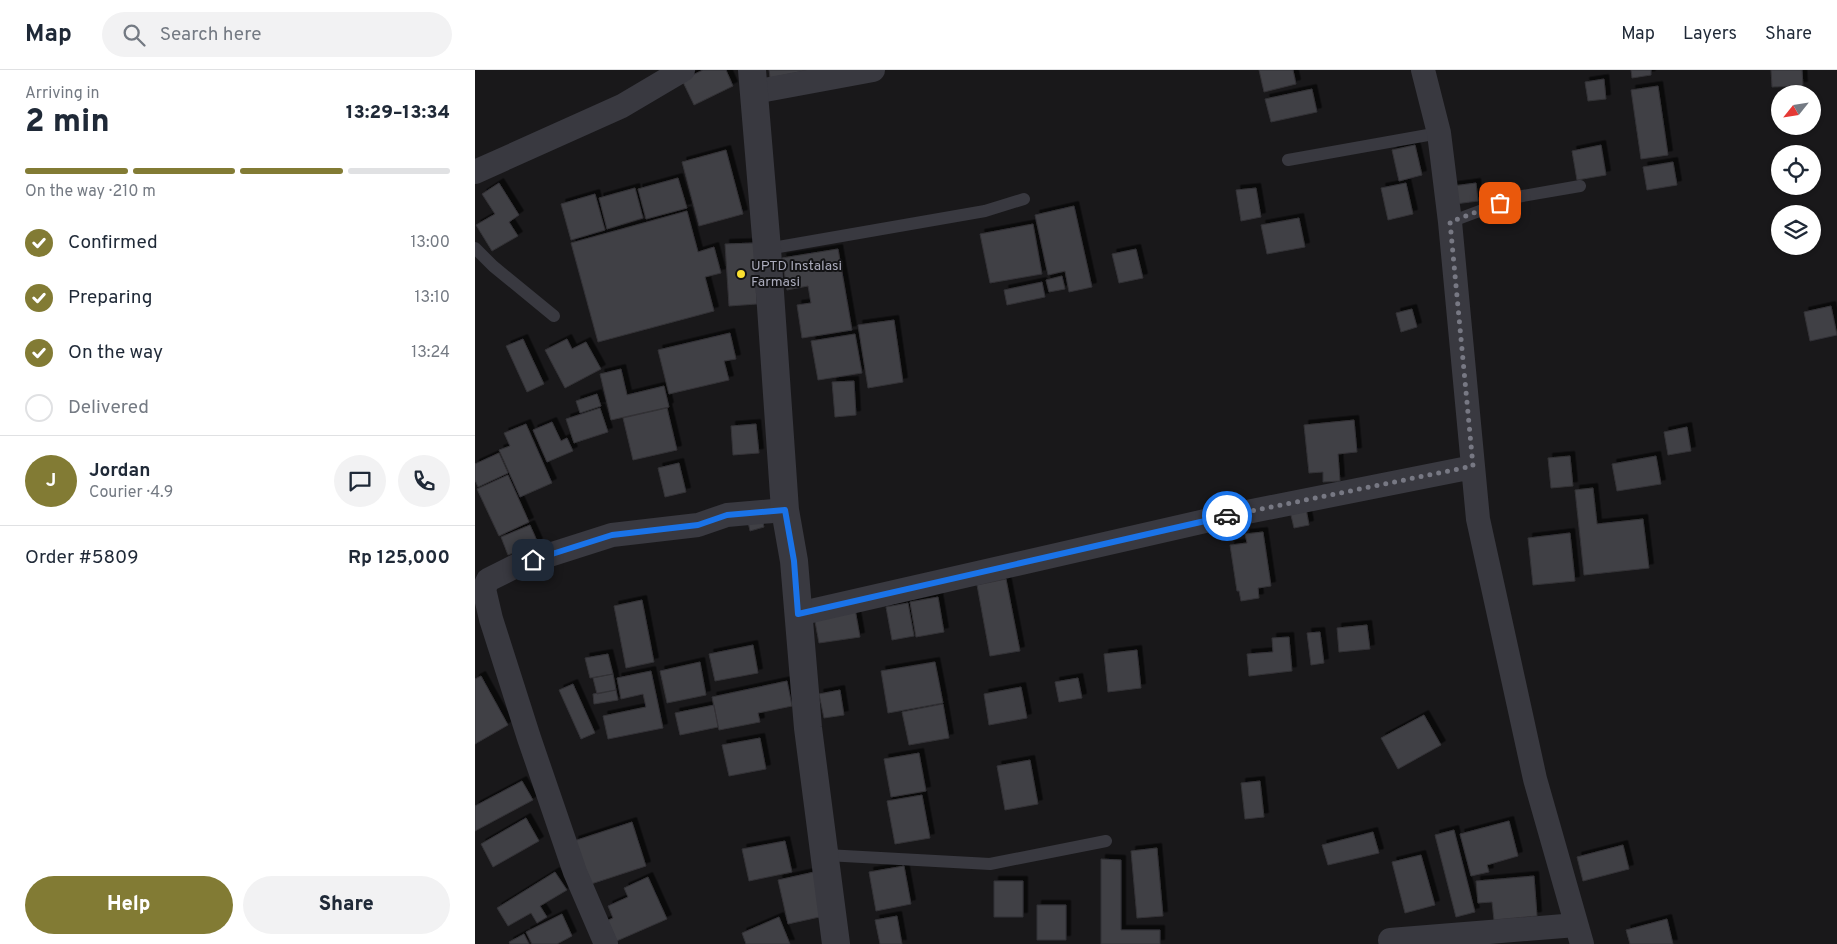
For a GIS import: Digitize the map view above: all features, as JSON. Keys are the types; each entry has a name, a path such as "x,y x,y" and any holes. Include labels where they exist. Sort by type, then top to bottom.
{"street":[{"path":"475,172 622,106 683,70"},
{"path":"836,944 826,855 808,728 794,561 785,510 753,81 873,70"},
{"path":"1390,940 1579,934 1535,779 1478,519 1450,222 1439,134 1423,70"},
{"path":"798,614 1227,516 1473,466"},
{"path":"606,944 575,872 538,765 491,620 484,589 488,580 518,565 612,535 698,525 727,515 785,510"}],"lane":[{"path":"1288,160 1439,134"},
{"path":"1450,222 1517,197 1580,186"},
{"path":"767,249 985,211 1024,199"},
{"path":"475,248 493,266 554,316"},
{"path":"826,855 990,864 1106,841"}],"building":[{"path":"703,70 726,70 733,86 694,105 682,80"},
{"path":"769,70 809,70 770,78"},
{"path":"1259,70 1293,70 1296,84 1264,92"},
{"path":"1631,70 1651,70 1651,75 1632,78"},
{"path":"1771,70 1802,70 1803,85 1772,85"},
{"path":"1604,79 1606,99 1588,101 1585,82"},
{"path":"1658,86 1668,155 1641,159 1631,90"},
{"path":"1312,89 1317,112 1271,122 1265,99"},
{"path":"1415,145 1422,175 1399,181 1392,150"},
{"path":"1601,145 1606,175 1577,180 1572,151"},
{"path":"726,150 743,214 699,226 682,162"},
{"path":"1673,162 1677,185 1647,190 1643,167"},
{"path":"678,178 687,208 646,219 638,189"},
{"path":"499,183 519,215 509,222 518,236 492,251 476,225 495,214 482,194"},
{"path":"1406,183 1413,214 1388,220 1381,188"},
{"path":"1476,183 1478,201 1455,204 1453,186"},
{"path":"635,188 643,218 607,229 599,198"},
{"path":"1256,188 1261,217 1241,221 1236,190"},
{"path":"595,194 605,230 571,240 561,204"},
{"path":"1074,206 1092,287 1069,292 1065,271 1048,275 1035,215"},
{"path":"687,211 698,252 714,247 721,273 705,277 714,311 598,342 571,243"},
{"path":"1299,218 1305,247 1267,254 1261,225"},
{"path":"1033,224 1042,274 990,283 980,234"},
{"name":"UPTD Instalasi Farmasi","path":"754,243 757,304 729,306 725,244"},
{"path":"838,249 852,330 802,338 797,305 811,303 808,286 787,290 782,258"},
{"path":"1136,249 1143,278 1119,283 1112,254"},
{"path":"1062,276 1065,289 1049,292 1046,280"},
{"path":"1042,282 1045,297 1007,305 1004,290"},
{"path":"1831,306 1837,335 1810,341 1804,312"},
{"path":"1412,309 1417,327 1401,332 1396,313"},
{"path":"894,320 903,382 868,388 858,325"},
{"path":"730,333 736,359 724,361 729,380 669,394 658,350"},
{"path":"855,334 862,373 818,380 811,341"},
{"path":"523,339 544,384 527,392 506,346"},
{"path":"567,339 572,349 586,342 601,369 565,388 545,350"},
{"path":"621,369 627,395 664,386 669,407 611,420 600,374"},
{"path":"854,381 856,415 835,417 832,382"},
{"path":"597,394 601,406 580,413 576,401"},
{"path":"600,408 608,432 574,443 566,419"},
{"path":"667,408 677,450 633,460 623,418"},
{"path":"1354,420 1357,452 1338,454 1340,481 1323,482 1323,472 1309,473 1304,425"},
{"path":"552,422 561,441 567,438 573,451 547,462 533,430"},
{"path":"526,424 552,483 520,497 499,450 510,446 504,433"},
{"path":"756,424 759,453 733,455 731,426"},
{"path":"1687,427 1691,451 1668,455 1664,432"},
{"path":"499,453 508,473 478,487 475,480 475,464"},
{"path":"1570,456 1573,486 1551,488 1548,458"},
{"path":"1656,456 1661,484 1617,491 1612,464"},
{"path":"679,463 686,492 665,497 658,468"},
{"path":"508,475 529,522 499,536 477,489"},
{"path":"1593,488 1597,524 1643,519 1649,568 1584,575 1575,490"},
{"path":"1306,509 1309,525 1294,528 1290,511"},
{"path":"762,518 764,527 750,531 748,522"},
{"path":"530,525 538,543 508,555 501,537"},
{"path":"1263,532 1271,586 1258,588 1259,598 1241,601 1239,591 1237,591 1230,545 1247,543 1245,534"},
{"path":"1570,533 1575,581 1533,585 1528,538"},
{"path":"1006,579 1020,651 990,656 977,585"},
{"path":"938,597 944,632 916,637 910,602"},
{"path":"642,600 654,662 626,668 614,606"},
{"path":"908,603 914,636 892,640 886,607"},
{"path":"855,609 860,637 819,643 814,616"},
{"path":"1367,625 1370,649 1339,652 1337,628"},
{"path":"1320,632 1324,663 1311,665 1307,633"},
{"path":"1289,637 1292,671 1249,676 1247,654 1273,652 1272,638"},
{"path":"753,645 758,673 715,681 709,654"},
{"path":"1137,650 1141,688 1108,692 1104,654"},
{"path":"608,654 613,674 590,678 585,658"},
{"path":"700,662 706,695 667,703 660,671"},
{"path":"935,662 943,703 888,713 881,671"},
{"path":"651,671 663,728 608,739 603,716 646,707 643,694 621,699 617,678"},
{"path":"613,674 616,690 597,694 593,678"},
{"path":"481,676 508,725 475,744 475,679"},
{"path":"1078,678 1082,698 1059,702 1055,682"},
{"path":"787,681 792,706 758,713 760,722 719,730 712,697"},
{"path":"573,684 595,733 581,739 559,690"},
{"path":"1021,687 1027,718 989,725 984,694"},
{"path":"616,690 618,700 594,704 593,694"},
{"path":"840,690 844,715 824,718 819,694"},
{"path":"943,704 949,738 909,745 902,712"},
{"path":"714,705 718,727 680,735 675,713"},
{"path":"1424,715 1441,745 1398,769 1381,738"},
{"path":"760,738 766,769 729,776 722,745"},
{"path":"919,753 926,791 891,797 884,759"},
{"path":"1030,760 1038,804 1005,810 997,766"},
{"path":"522,781 533,800 475,831 475,806"},
{"path":"1260,781 1264,817 1245,819 1241,783"},
{"path":"922,795 930,838 895,844 887,801"},
{"path":"526,818 539,841 493,867 481,844"},
{"path":"1509,821 1518,856 1487,865 1489,872 1471,876 1460,834"},
{"path":"632,822 646,866 588,885 574,841"},
{"path":"1454,830 1475,912 1456,917 1435,835"},
{"path":"1373,832 1379,853 1328,865 1322,845"},
{"path":"785,841 792,872 749,881 742,849"},
{"path":"1623,845 1629,869 1583,881 1577,857"},
{"path":"1157,848 1163,916 1137,918 1131,851"},
{"path":"1421,855 1435,905 1405,913 1392,862"},
{"path":"1101,859 1121,860 1121,930 1160,930 1160,944 1101,944"},
{"path":"904,866 911,904 876,911 869,872"},
{"path":"555,872 567,890 540,906 547,917 537,923 531,913 508,926 497,908"},
{"path":"814,872 824,916 788,924 778,880"},
{"path":"1534,876 1537,916 1494,920 1492,902 1478,903 1476,881"},
{"path":"648,877 667,919 612,943 602,923 613,918 608,906 628,897 624,888"},
{"path":"994,881 1023,881 1023,917 994,917"},
{"path":"1037,905 1066,905 1066,940 1037,940"},
{"path":"562,914 572,936 557,944 532,944 526,932"},
{"path":"897,916 902,944 880,944 875,920"},
{"path":"779,917 790,944 746,944 742,933"},
{"path":"1667,919 1673,944 1630,944 1626,930"},
{"path":"524,934 529,944 510,944 509,942"}],"way so far":[{"path":"1227,516 1443,474 1473,466 1450,222 1500,203"}],"place":[{"name":"UPTD Instalasi Farmasi","path":"741,274"}],"route":[{"path":"533,560 578,544 612,535 680,525 698,525 727,515 785,510 794,561 798,614 1227,516"}]}
